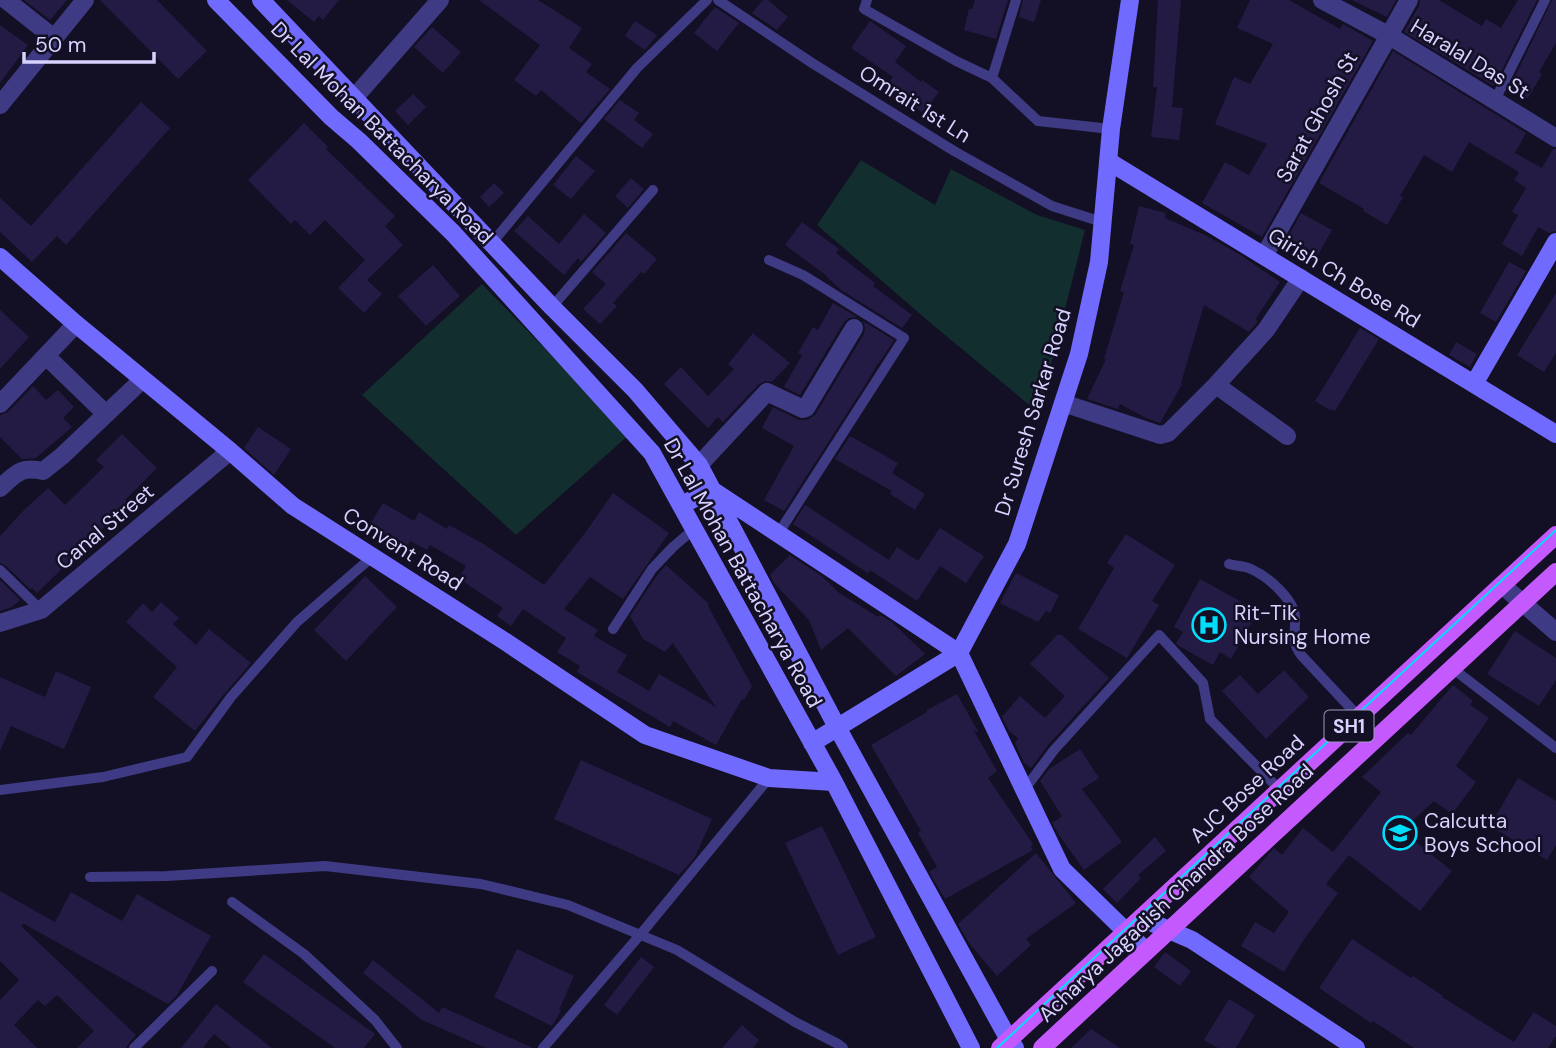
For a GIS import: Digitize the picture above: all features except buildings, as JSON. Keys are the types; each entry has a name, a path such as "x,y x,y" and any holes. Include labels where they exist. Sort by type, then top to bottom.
{"main road":[{"name":"AJC Bose Road","path":"1008,1045 1126,932 1556,535"},
{"name":"Acharya Jagadish Chandra Bose Road","path":"1042,1048 1556,572"}],"street":[{"path":"6,0 54,38"},
{"path":"0,105 85,0"},
{"name":"Dr Lal Mohan Battacharya Road","path":"216,0 331,117 453,233 652,453 834,782 971,1048"},
{"name":"Dr Lal Mohan Battacharya Road","path":"261,0 552,307 635,390 699,465 1008,1045"},
{"path":"354,98 440,0"},
{"name":"Dr Suresh Sarkar Road","path":"959,653 1017,544 1079,354 1098,262 1111,129 1130,0"},
{"name":"Haralal Das St","path":"1322,0 1388,35 1556,138"},
{"name":"Sarat Ghosh St","path":"1264,256 1409,0"},
{"name":"Girish Ch Bose Rd","path":"1108,161 1556,434"},
{"path":"1474,384 1556,242"},
{"name":"Convent Road","path":"0,257 293,506 506,642 645,735 769,778 834,782"},
{"path":"1063,403 1160,435 1168,433 1266,330 1301,278"},
{"path":"0,404 76,324"},
{"path":"699,465 767,392 806,408 853,328"},
{"path":"46,356 106,414"},
{"path":"0,488 20,470 43,471 142,380"},
{"path":"1216,385 1287,436"},
{"name":"Canal Street","path":"0,623 41,610 230,451"},
{"path":"681,505 712,489 959,653 1062,869 1146,951"},
{"path":"1502,585 1556,632"},
{"path":"812,743 959,653"},
{"path":"1142,918 1192,940 1356,1048"}],"lane":[{"path":"492,243 637,68 707,0"},
{"name":"Omrait 1st Ln","path":"718,0 812,63 954,151 1052,206 1102,222"},
{"path":"867,0 864,9 956,61 992,78 1038,121 1111,129"},
{"path":"992,78 1016,0"},
{"path":"1495,100 1545,0"},
{"path":"552,307 653,190"},
{"path":"769,260 803,275 904,338 778,534"},
{"path":"613,629 652,569 694,529"},
{"path":"0,790 103,777 187,757 231,697 297,622 372,557"},
{"path":"1229,565 1249,567 1271,582 1292,604 1296,617 1294,645 1359,717"},
{"path":"0,570 41,610"},
{"path":"1024,790 1054,750 1159,635 1203,683 1210,719 1280,790"},
{"path":"1452,668 1556,748"},
{"path":"543,1048 769,778"},
{"path":"90,877 167,876 325,866 481,884 568,905 677,950 843,1048"},
{"path":"232,902 304,954 375,1020 397,1048"},
{"path":"134,1048 212,971"}],"green space":[{"path":"861,160 935,205 951,169 1037,215 1085,230 1039,413 817,225"},
{"path":"482,284 629,435 516,535 362,395"}],"tram line":[{"path":"997,1048 1556,530"}],"place":[{"name":"Rit-Tik Nursing Home","path":"1209,625"},
{"name":"Calcutta Boys School","path":"1400,833"}]}
